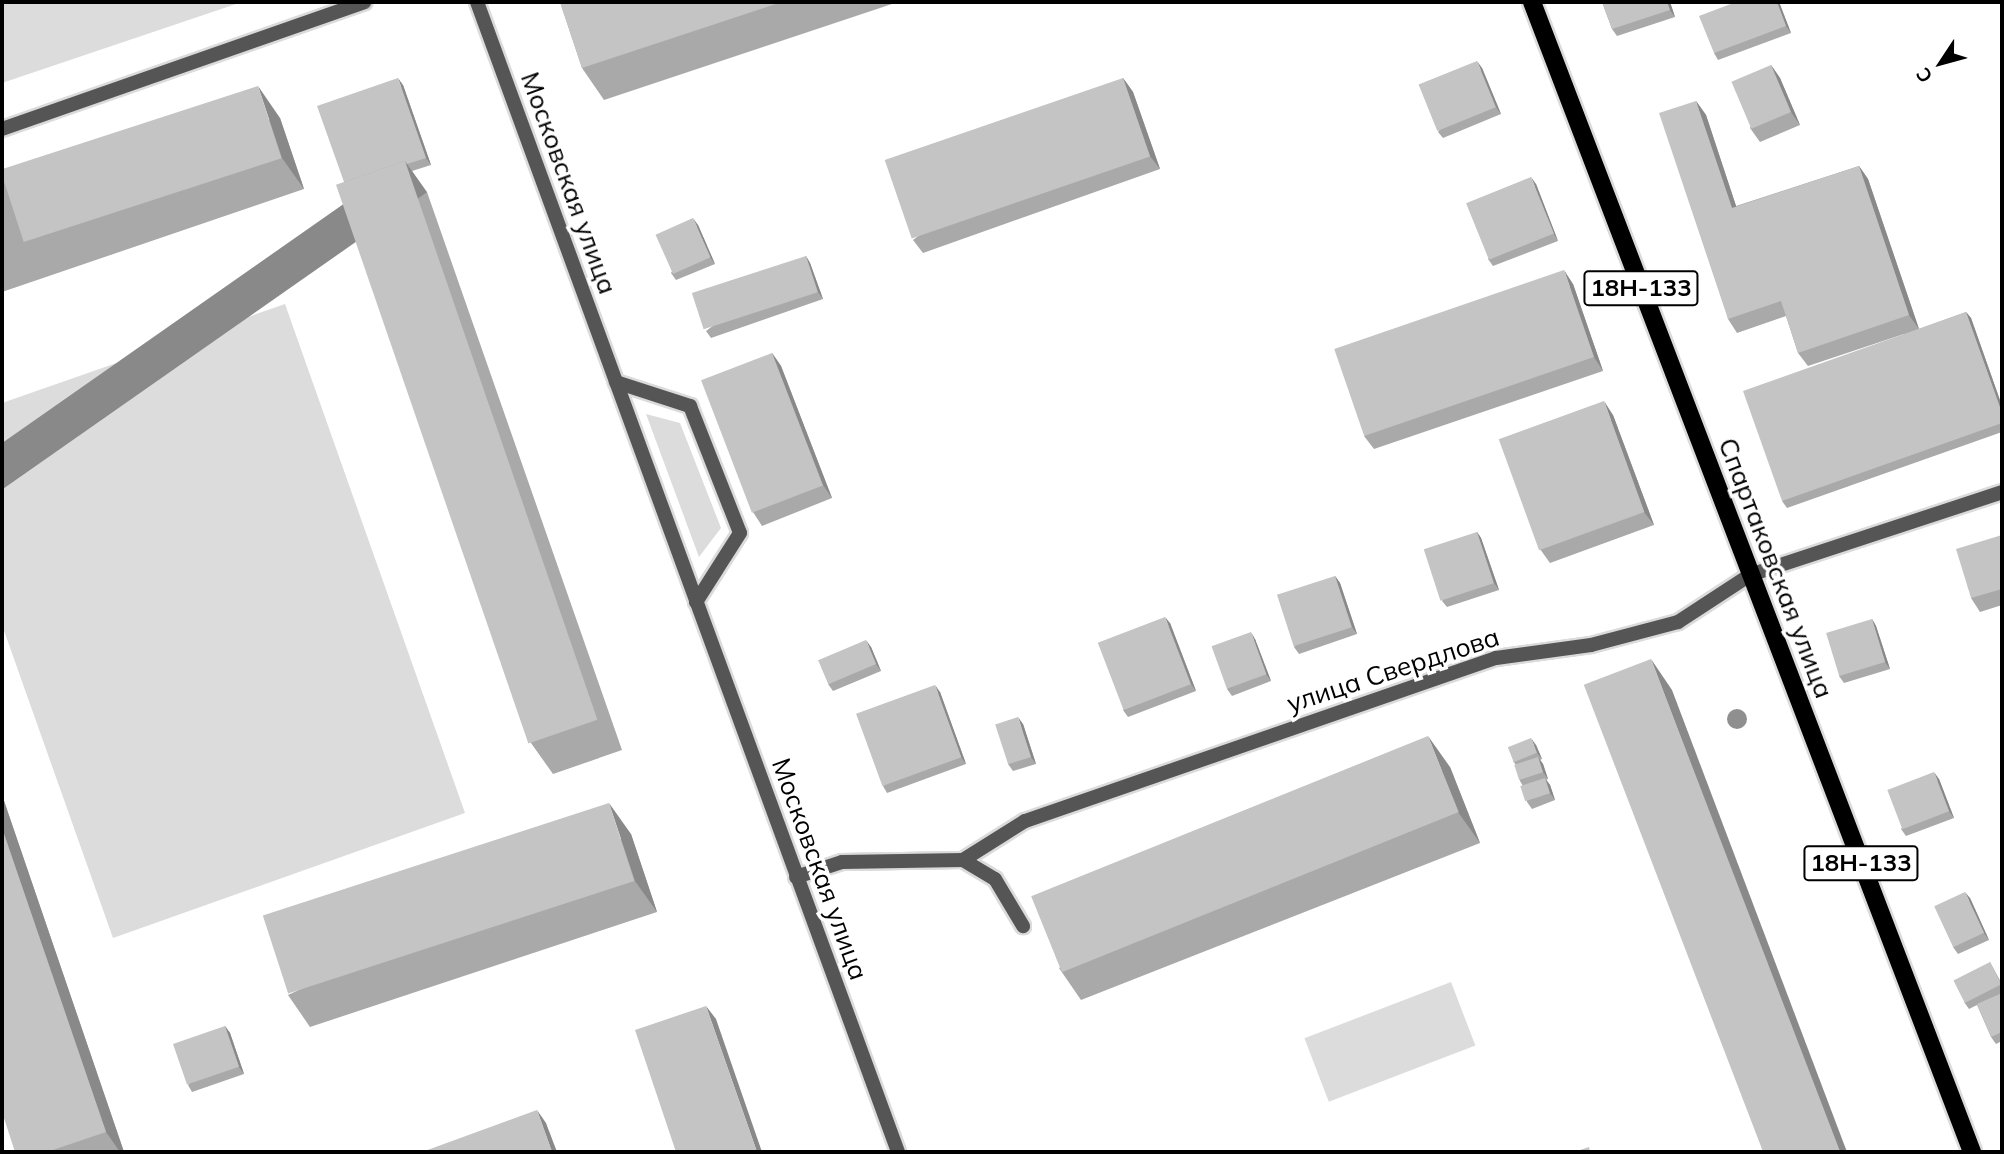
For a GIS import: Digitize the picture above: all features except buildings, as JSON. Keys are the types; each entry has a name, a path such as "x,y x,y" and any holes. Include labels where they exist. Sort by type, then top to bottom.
{"main road":[{"name":"Спартаковская улица","path":"1532,2 1972,1152"}],"street":[{"path":"2,129 364,2"},
{"name":"Московская улица","path":"477,2 898,1152"},
{"path":"616,382 690,406 740,533 696,602"},
{"name":"улица Свердлова","path":"963,859 1025,821 1496,659 1591,645 1678,622 1750,575 2002,492"},
{"path":"796,877 842,862 963,859 995,879 1023,926"}],"shaded area":[{"path":"2,2 242,2 2,83"},
{"path":"285,304 465,813 113,938 2,625 2,403"},
{"path":"646,414 680,423 721,528 699,557"},
{"path":"1451,982 1475,1045 1329,1102 1304,1038"}]}
